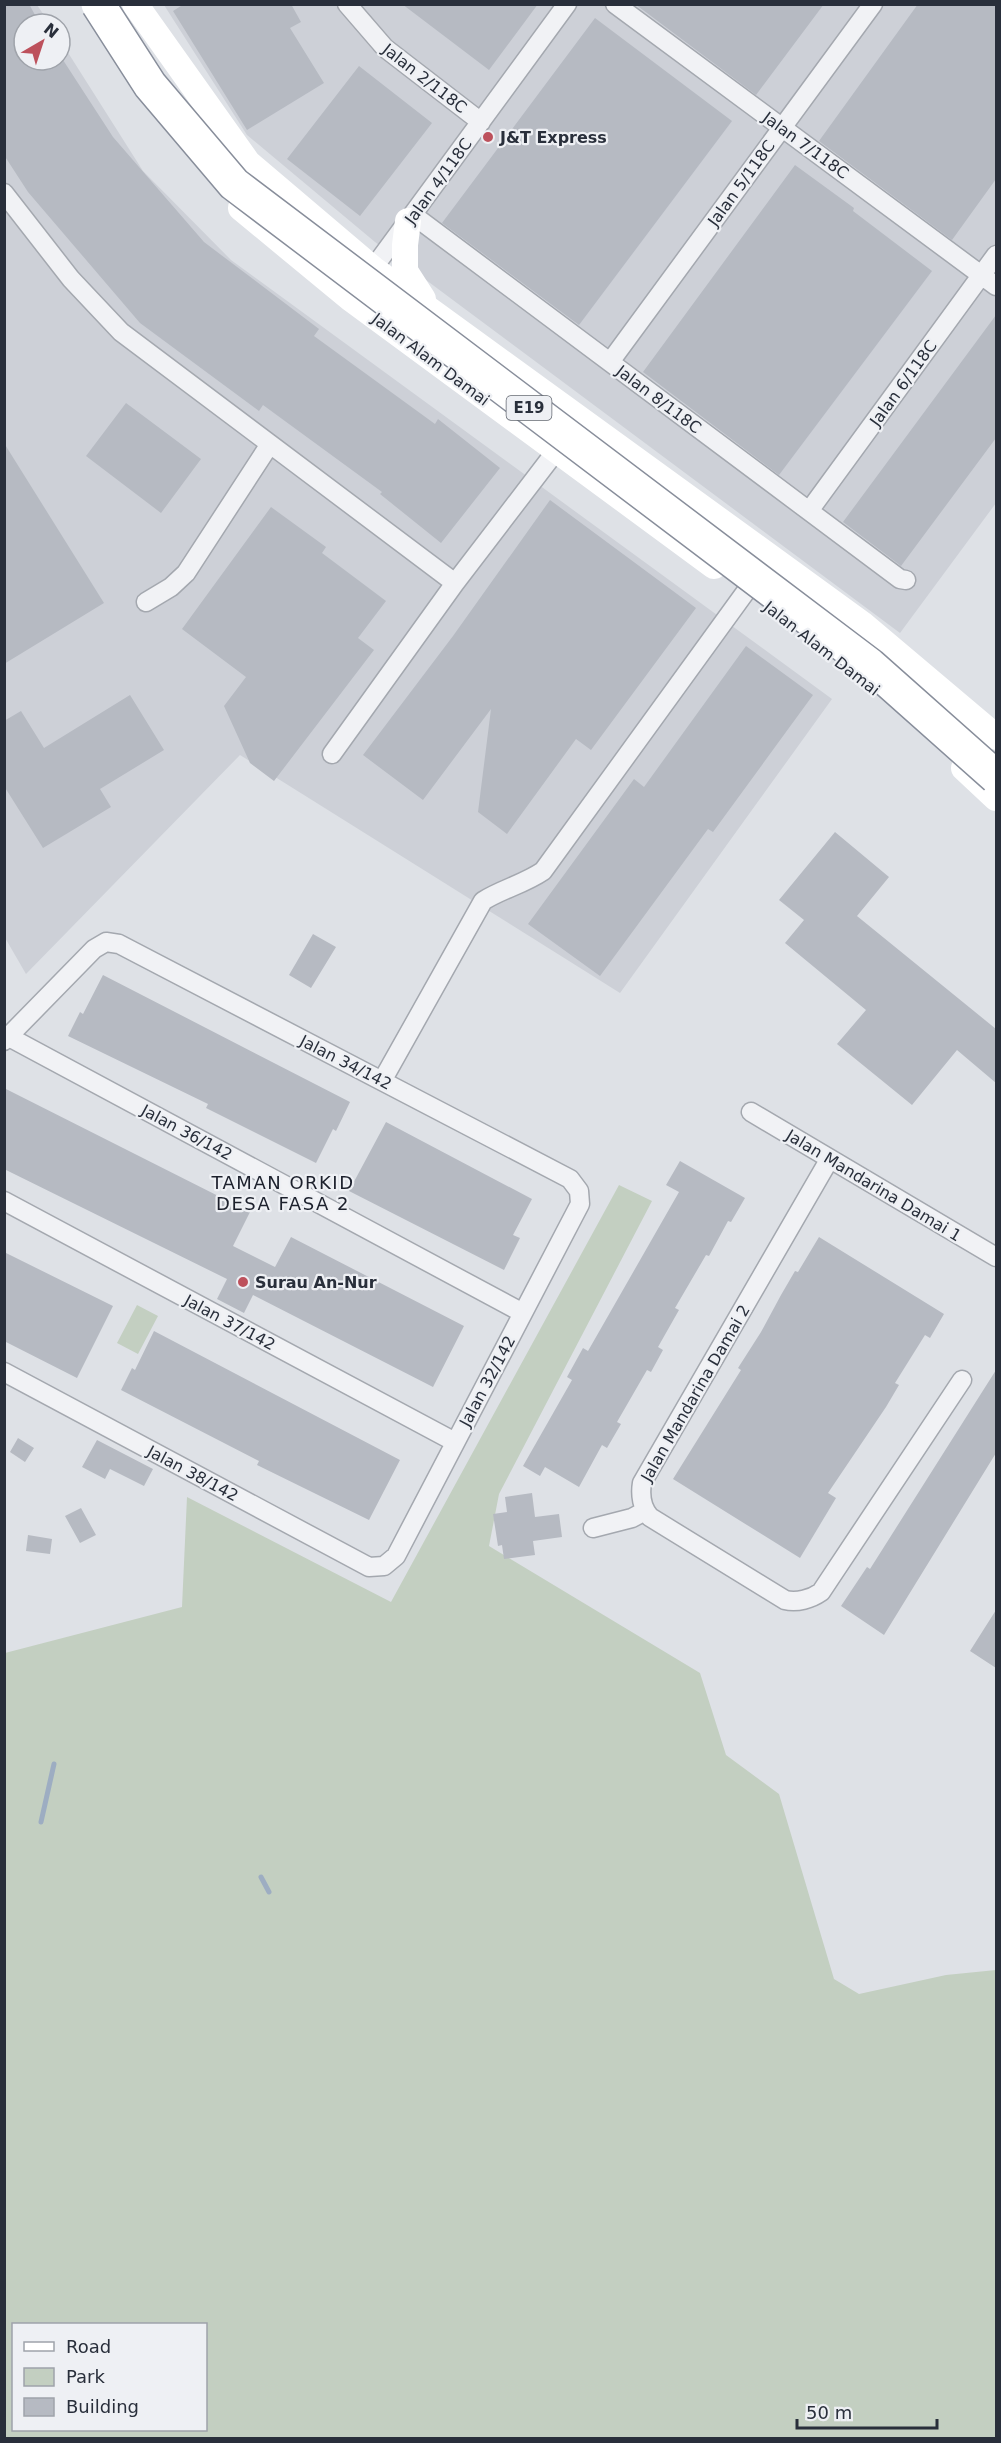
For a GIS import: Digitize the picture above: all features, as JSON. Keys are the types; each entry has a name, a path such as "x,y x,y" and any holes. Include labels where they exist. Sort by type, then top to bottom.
{"highway":[{"name":"E19","path":"98,4 150,85 234,184 870,665 996,777"},
{"name":"E19","path":"120,4 161,70 243,175 875,661 996,768"}],"main road":[{"name":"Jalan Alam Damai","path":"83,4 169,130 229,198 350,298 862,676 996,798"},
{"path":"135,4 248,163 373,269 862,624 996,737"},
{"path":"411,218 405,245 405,271 431,311"}],"street":[{"name":"Jalan 2/118C","path":"347,4 385,48 482,122"},
{"name":"Jalan 4/118C","path":"350,298 567,4"},
{"name":"Jalan 7/118C","path":"615,4 989,280"},
{"name":"Jalan 5/118C","path":"610,362 873,4"},
{"path":"4,193 71,279 122,332 455,583"},
{"name":"Jalan 8/118C","path":"411,218 610,362 900,579 906,580"},
{"name":"Jalan 6/118C","path":"809,511 989,280 996,255"},
{"path":"146,602 171,587 186,573 270,444"},
{"path":"332,754 455,583 556,451"},
{"path":"382,1081 483,901 543,871 771,557"},
{"name":"Jalan 34/142","path":"7,1039 94,949 106,942 118,944 570,1179 579,1191"},
{"name":"Jalan 36/142","path":"7,1039 523,1313"},
{"name":"Jalan Mandarina Damai 1","path":"751,1112 996,1257"},
{"name":"Jalan Mandarina Damai 2","path":"645,1511 641,1491 642,1483 829,1160"},
{"name":"Jalan 32/142","path":"384,1566 396,1556 580,1204 579,1191"},
{"name":"Jalan 37/142","path":"4,1201 455,1442"},
{"name":"Jalan 38/142","path":"4,1372 369,1567 384,1566"},
{"path":"593,1528 632,1518 645,1511 650,1517 786,1600 793,1602 815,1597 821,1593 962,1380"}],"shaded area":[{"path":"4,5 37,5 42,12 12,12 12,72 72,72 72,59 143,171 231,260 832,699 620,993 240,755 26,974 4,936"},
{"path":"164,5 996,5 996,503 900,633 375,242 247,135"}],"green space":[{"path":"619,1185 652,1201 499,1494 489,1546 700,1673 726,1755 779,1794 834,1979 859,1994 946,1975 996,1970 996,2438 5,2438 5,1653 182,1607 187,1497 391,1602"},
{"path":"137,1305 158,1316 138,1354 117,1343"}],"building":[{"path":"4,4 29,4 33,12 12,12 12,72 71,72 113,137 204,242 319,329 314,336 435,424 438,419 500,468 441,543 380,494 382,492 263,405 259,411 140,323 28,192 4,155"},
{"path":"184,4 291,4 301,22 290,28 324,83 247,130 173,11"},
{"path":"402,4 538,4 489,70"},
{"path":"635,4 824,4 756,95"},
{"path":"918,4 996,4 996,179 952,240 819,141"},
{"path":"595,18 732,121 579,325 442,223"},
{"path":"359,66 432,123 360,216 287,159"},
{"path":"795,165 854,208 853,211 932,271 779,475 643,372"},
{"path":"996,315 996,438 901,566 843,522"},
{"path":"126,403 201,459 161,513 86,456"},
{"path":"4,443 104,603 4,664"},
{"path":"550,500 696,608 591,750 576,739 507,834 478,812 491,709 423,800 363,755 453,636"},
{"path":"271,507 326,547 322,553 386,601 358,638 374,650 274,781 250,763 224,706 246,677 182,629"},
{"path":"746,646 813,695 713,832 708,829 600,976 528,924 634,779 644,787"},
{"path":"130,695 164,750 100,789 111,807 43,848 4,786 4,721 21,711 44,748"},
{"path":"835,832 889,877 857,916 996,1029 996,1083 957,1050 912,1105 837,1044 866,1010 785,943 804,920 779,900"},
{"path":"313,934 336,947 311,988 289,975"},
{"path":"103,975 350,1102 336,1131 333,1129 316,1163 206,1108 208,1104 68,1036 80,1012 83,1014"},
{"path":"4,1088 250,1212 233,1246 275,1267 291,1237 464,1326 433,1387 253,1295 244,1313 217,1299 227,1279 4,1169"},
{"path":"386,1122 532,1199 513,1235 520,1238 504,1270 349,1191"},
{"path":"680,1161 745,1198 731,1222 728,1221 709,1256 706,1255 675,1308 679,1310 658,1347 663,1350 651,1372 647,1370 617,1422 621,1424 607,1448 602,1445 579,1487 545,1467 540,1476 523,1466 572,1380 567,1377 583,1348 588,1351 679,1192 666,1185"},
{"path":"819,1237 944,1314 930,1338 925,1335 895,1383 899,1385 886,1407 828,1493 836,1498 800,1558 673,1479 741,1370 738,1368 795,1271 798,1272"},
{"path":"4,1252 113,1306 77,1378 4,1341"},
{"path":"154,1331 400,1460 369,1520 257,1465 259,1461 121,1390 132,1368 135,1370"},
{"path":"996,1370 996,1453 884,1635 841,1606 867,1567 870,1569"},
{"path":"18,1438 34,1448 25,1462 10,1452"},
{"path":"97,1440 153,1469 144,1486 110,1469 105,1479 82,1467"},
{"path":"532,1493 535,1517 559,1514 562,1537 533,1541 535,1555 504,1559 502,1545 498,1546 493,1514 507,1512 505,1497"},
{"path":"81,1508 96,1535 80,1543 65,1516"},
{"path":"28,1535 52,1539 50,1554 26,1551"},
{"path":"996,1610 996,1668 970,1651"}],"waterway":[{"path":"41,1822 54,1764"},
{"path":"261,1877 269,1892"}],"place":[{"name":"J&T Express","path":"488,137"},
{"name":"Surau An-Nur","path":"243,1282"}],"district":[{"name":"TAMAN ORKID DESA FASA 2","path":"283,1193"}]}
